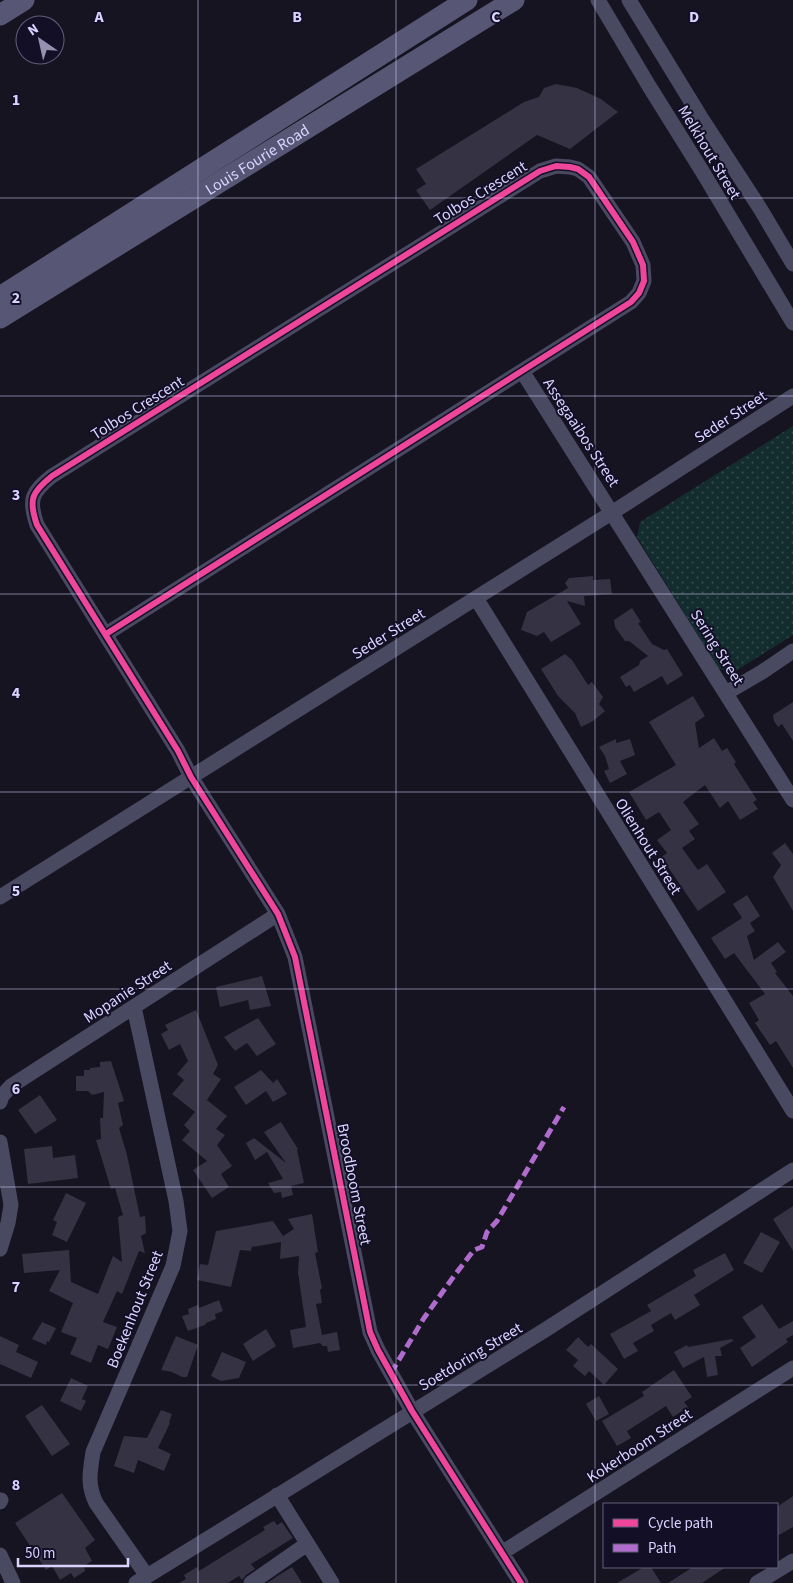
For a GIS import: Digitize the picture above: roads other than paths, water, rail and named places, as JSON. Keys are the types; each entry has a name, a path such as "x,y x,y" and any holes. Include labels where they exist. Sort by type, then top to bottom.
{"main road":[{"path":"0,15 24,0"},
{"name":"Louis Fourie Road","path":"0,297 467,0"},
{"name":"Louis Fourie Road","path":"0,318 514,0"}],"street":[{"name":"Melkhout Street","path":"598,0 793,323"},
{"name":"Melkhout Street","path":"629,0 793,264"},
{"name":"Tolbos Crescent","path":"106,634 630,302 639,293 644,281 644,265 633,242 589,177 578,169 570,167 556,166 540,171 52,476 35,491 33,506 37,524 178,751 191,777"},
{"name":"Assegaaibos Street","path":"522,370 613,512"},
{"name":"Seder Street","path":"0,897 613,512 793,396"},
{"name":"Sering Street","path":"613,512 793,800"},
{"name":"Olienhout Street","path":"476,598 793,1111"},
{"path":"726,693 793,651"},
{"name":"Broodboom Street","path":"191,777 278,914 295,957 370,1332 412,1411 521,1583"},
{"name":"Mopanie Street","path":"0,1102 2,1096 12,1086 278,914"},
{"name":"Boekenhout Street","path":"134,1007 176,1201 180,1231 173,1266 93,1452 89,1477 90,1491 96,1503 141,1580"},
{"path":"0,1142 11,1205 0,1249"},
{"name":"Soetdoring Street","path":"141,1580 545,1330 793,1170"},
{"name":"Kokerboom Street","path":"503,1552 793,1368"},
{"path":"277,1495 332,1583"},
{"path":"251,1583 307,1544"},
{"path":"0,1555 13,1583"},
{"path":"757,1583 793,1561"}]}
